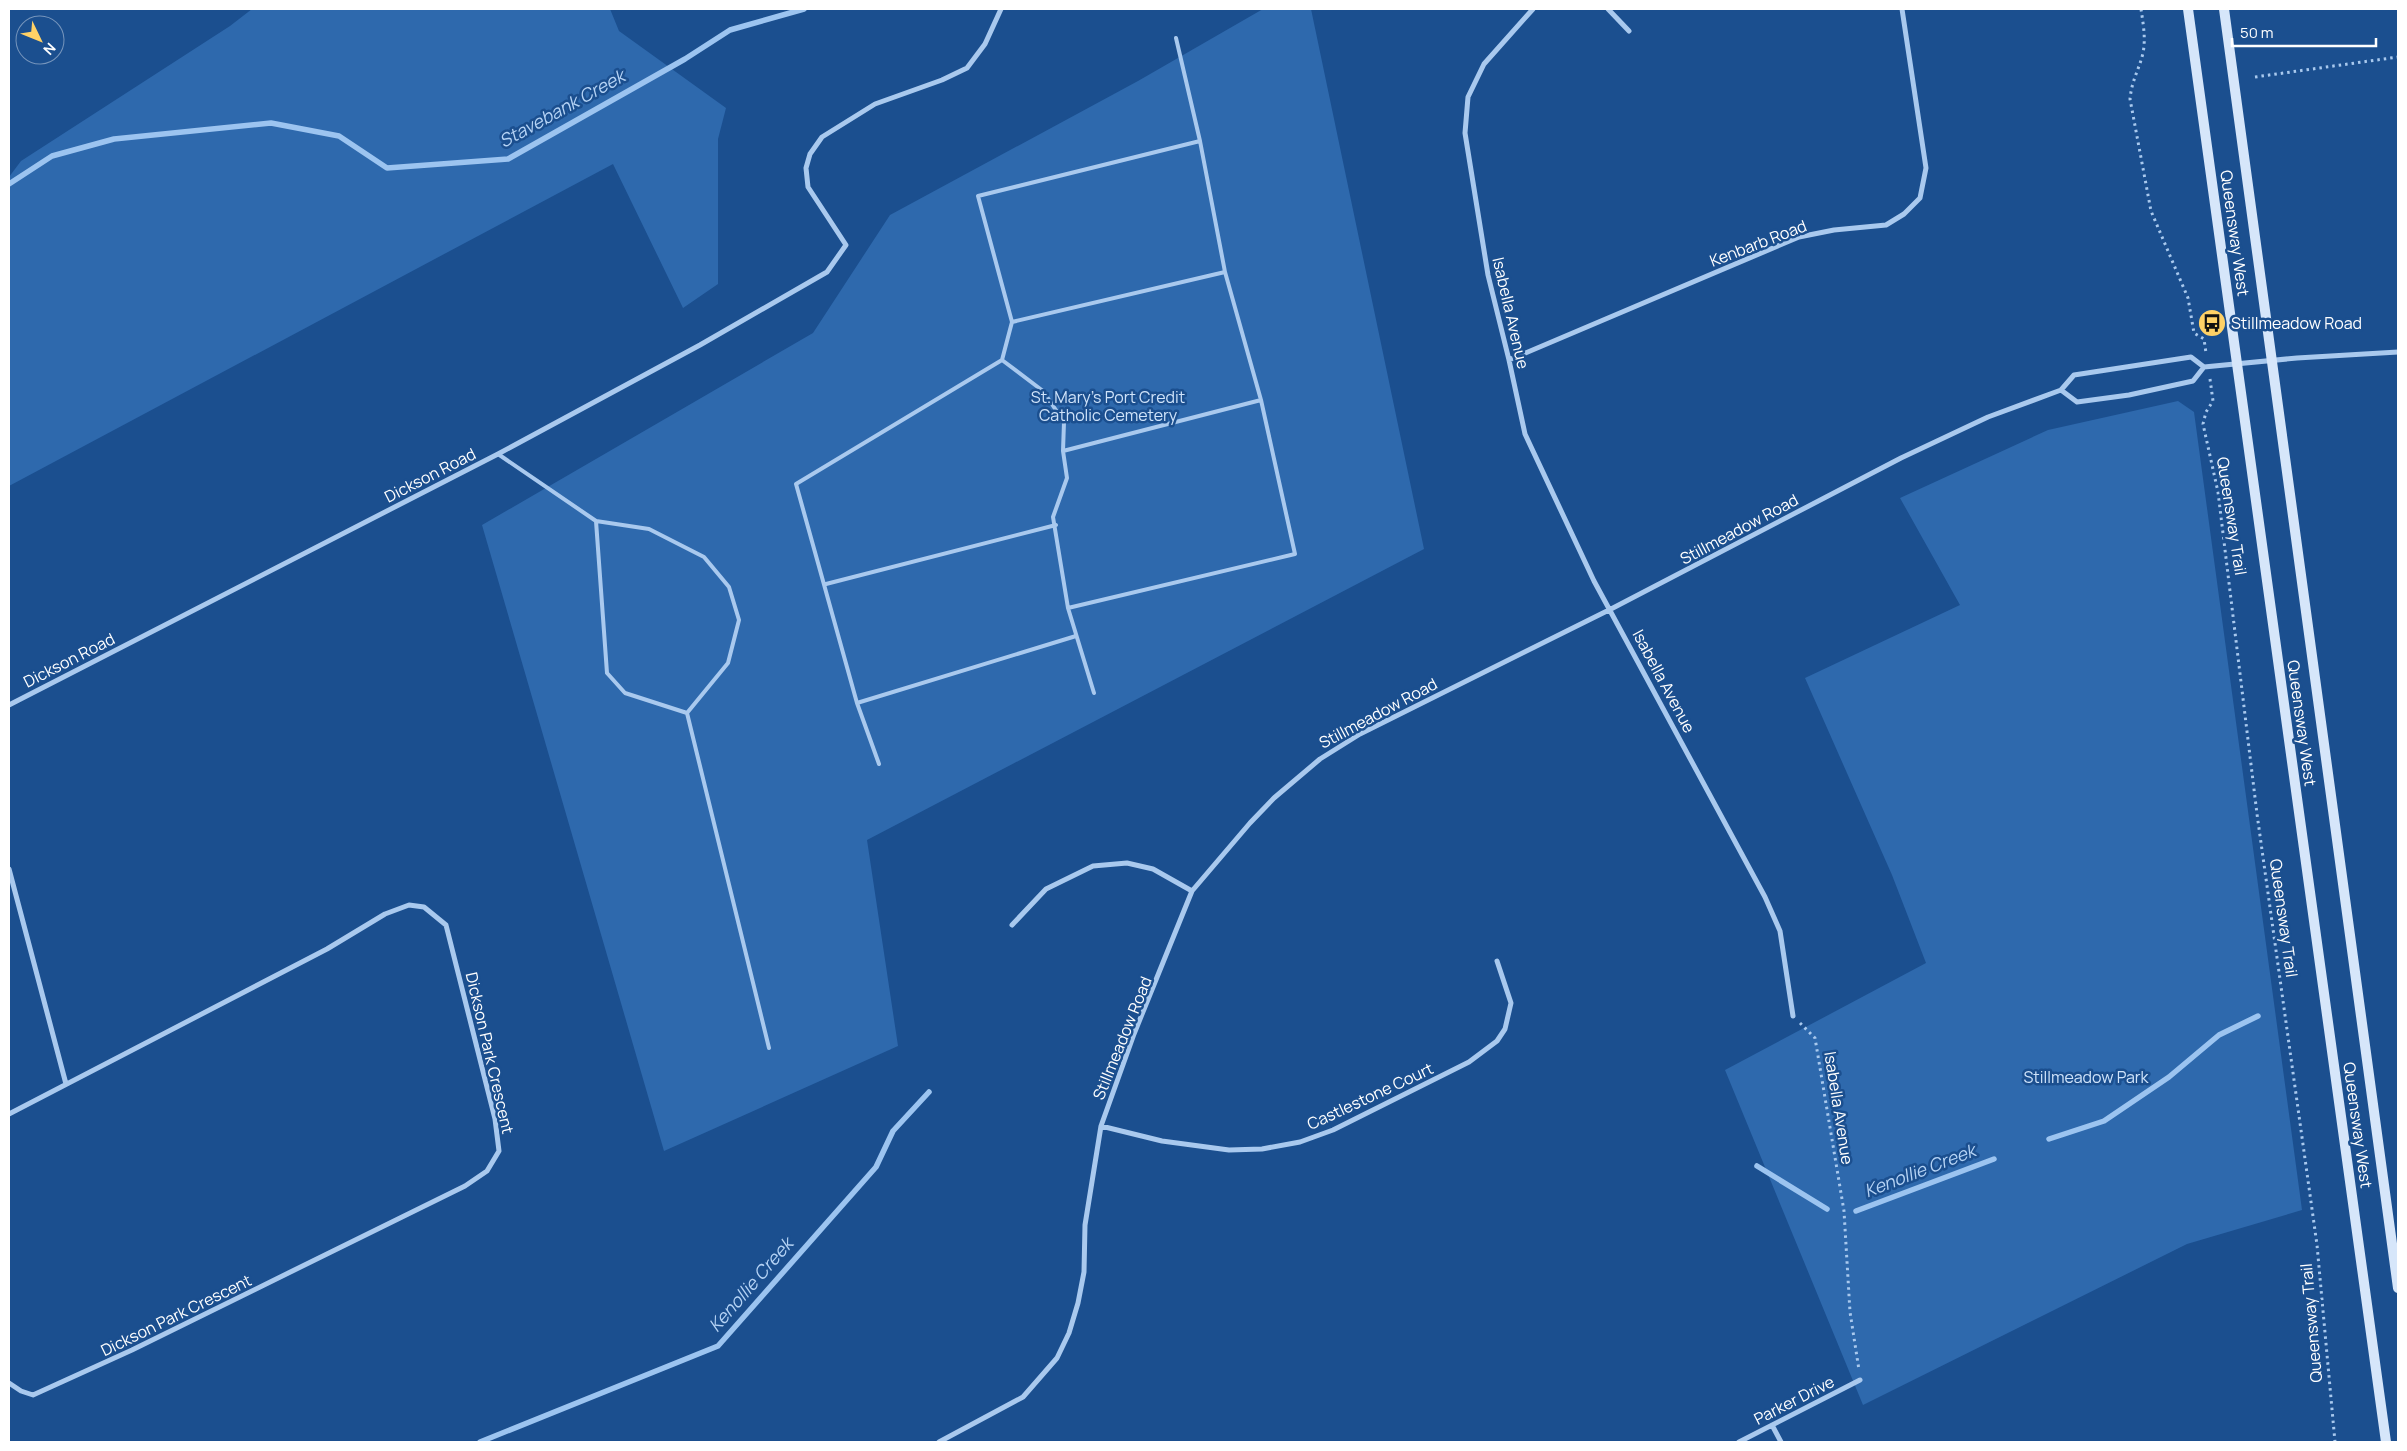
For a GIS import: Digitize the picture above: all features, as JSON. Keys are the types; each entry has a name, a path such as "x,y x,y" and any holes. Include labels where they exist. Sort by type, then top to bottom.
{"main road":[{"name":"Queensway West","path":"2188,9 2386,1442"},
{"name":"Queensway West","path":"2224,9 2398,1288"}],"street":[{"name":"Dickson Road","path":"9,705 498,454 700,345 827,272 846,245 808,188 806,168 810,154 822,137 875,104 942,80 967,68 985,44 1001,9"},
{"name":"Isabella Avenue","path":"1533,9 1484,64 1468,97 1465,133 1488,275 1525,434 1594,581 1611,609 1765,897 1780,931 1793,1016"},
{"path":"1608,9 1630,31"},
{"name":"Kenbarb Road","path":"1509,360 1799,237 1834,230 1886,225 1904,214 1920,198 1926,168 1902,9"},
{"name":"Stillmeadow Road","path":"939,1442 1023,1397 1057,1358 1069,1333 1078,1303 1084,1272 1085,1226 1101,1126 1134,1034 1192,891 1274,798 1320,759 1360,734 1611,609 1901,458 1988,417 2062,390 2074,375 2191,357 2204,367 2272,360 2398,352"},
{"path":"2062,390 2077,402 2129,395 2193,381 2204,367"},
{"path":"1012,924 1046,889 1093,866 1127,863 1154,869 1192,891"},
{"path":"9,869 66,1084"},
{"name":"Dickson Park Crescent","path":"9,1114 327,949 385,914 410,905 424,907 446,925 451,937 495,1118 499,1151 488,1171 465,1186 132,1350 33,1395 21,1391 9,1383"},
{"name":"Castlestone Court","path":"1101,1126 1178,1144 1230,1150 1262,1149 1300,1142 1333,1130 1470,1062 1497,1041 1505,1029 1511,1002 1497,961"},
{"name":"Parker Drive","path":"1739,1442 1860,1380"},
{"path":"1772,1425 1781,1442"}],"lane":[{"path":"1068,608 1295,554 1261,400 1225,272 1200,141 1176,38"},
{"path":"879,764 857,703 826,584 796,484 1002,360 1012,322 978,196 1200,141"},
{"path":"1012,322 1225,272"},
{"path":"1002,360 1043,391 1064,422 1062,451 1068,478 1054,517 1068,608 1094,693"},
{"path":"1062,451 1261,400"},
{"path":"498,454 596,521 649,529 704,557 730,588 739,620 728,663 687,713"},
{"path":"596,521 607,674 625,692 687,713"},
{"path":"826,584 1056,525"},
{"path":"857,703 1076,636"},
{"path":"687,713 770,1048"}],"path":[{"path":"2141,9 2144,37 2143,53 2132,81 2130,99 2151,211 2188,298 2194,333 2204,339"},
{"path":"2255,77 2398,56"},
{"name":"Queensway Trail","path":"2213,401 2206,412 2203,424 2218,492 2257,814 2317,1245 2336,1442"},
{"name":"Isabella Avenue","path":"1793,1016 1815,1038 1844,1211 1850,1312 1860,1380"}],"green space":[{"path":"252,9 610,9 619,31 726,108 718,139 718,284 683,308 613,164 9,486 9,177 21,161 230,26"},
{"name":"St. Mary's Port Credit Catholic Cemetery","path":"1263,9 1311,9 1424,549 867,840 898,1046 664,1151 482,525 813,333 890,215 1138,81"},
{"name":"Stillmeadow Park","path":"2178,401 2194,412 2302,1210 2187,1244 1863,1405 1725,1070 1926,963 1892,875 1805,678 1960,605 1900,498 2048,430"}],"waterway":[{"name":"Stavebank Creek","path":"9,184 52,156 114,139 271,123 339,136 387,168 508,159 685,59 730,30 804,9"},
{"name":"Kenollie Creek","path":"2049,1139 2104,1121 2169,1077 2219,1035 2258,1016"},
{"name":"Kenollie Creek","path":"480,1442 718,1346 876,1167 893,1131 929,1092"},
{"name":"Kenollie Creek","path":"1856,1211 1994,1159"},
{"name":"Kenollie Creek","path":"1757,1166 1827,1209"}],"place":[{"name":"Stillmeadow Road","path":"2212,323"}]}
